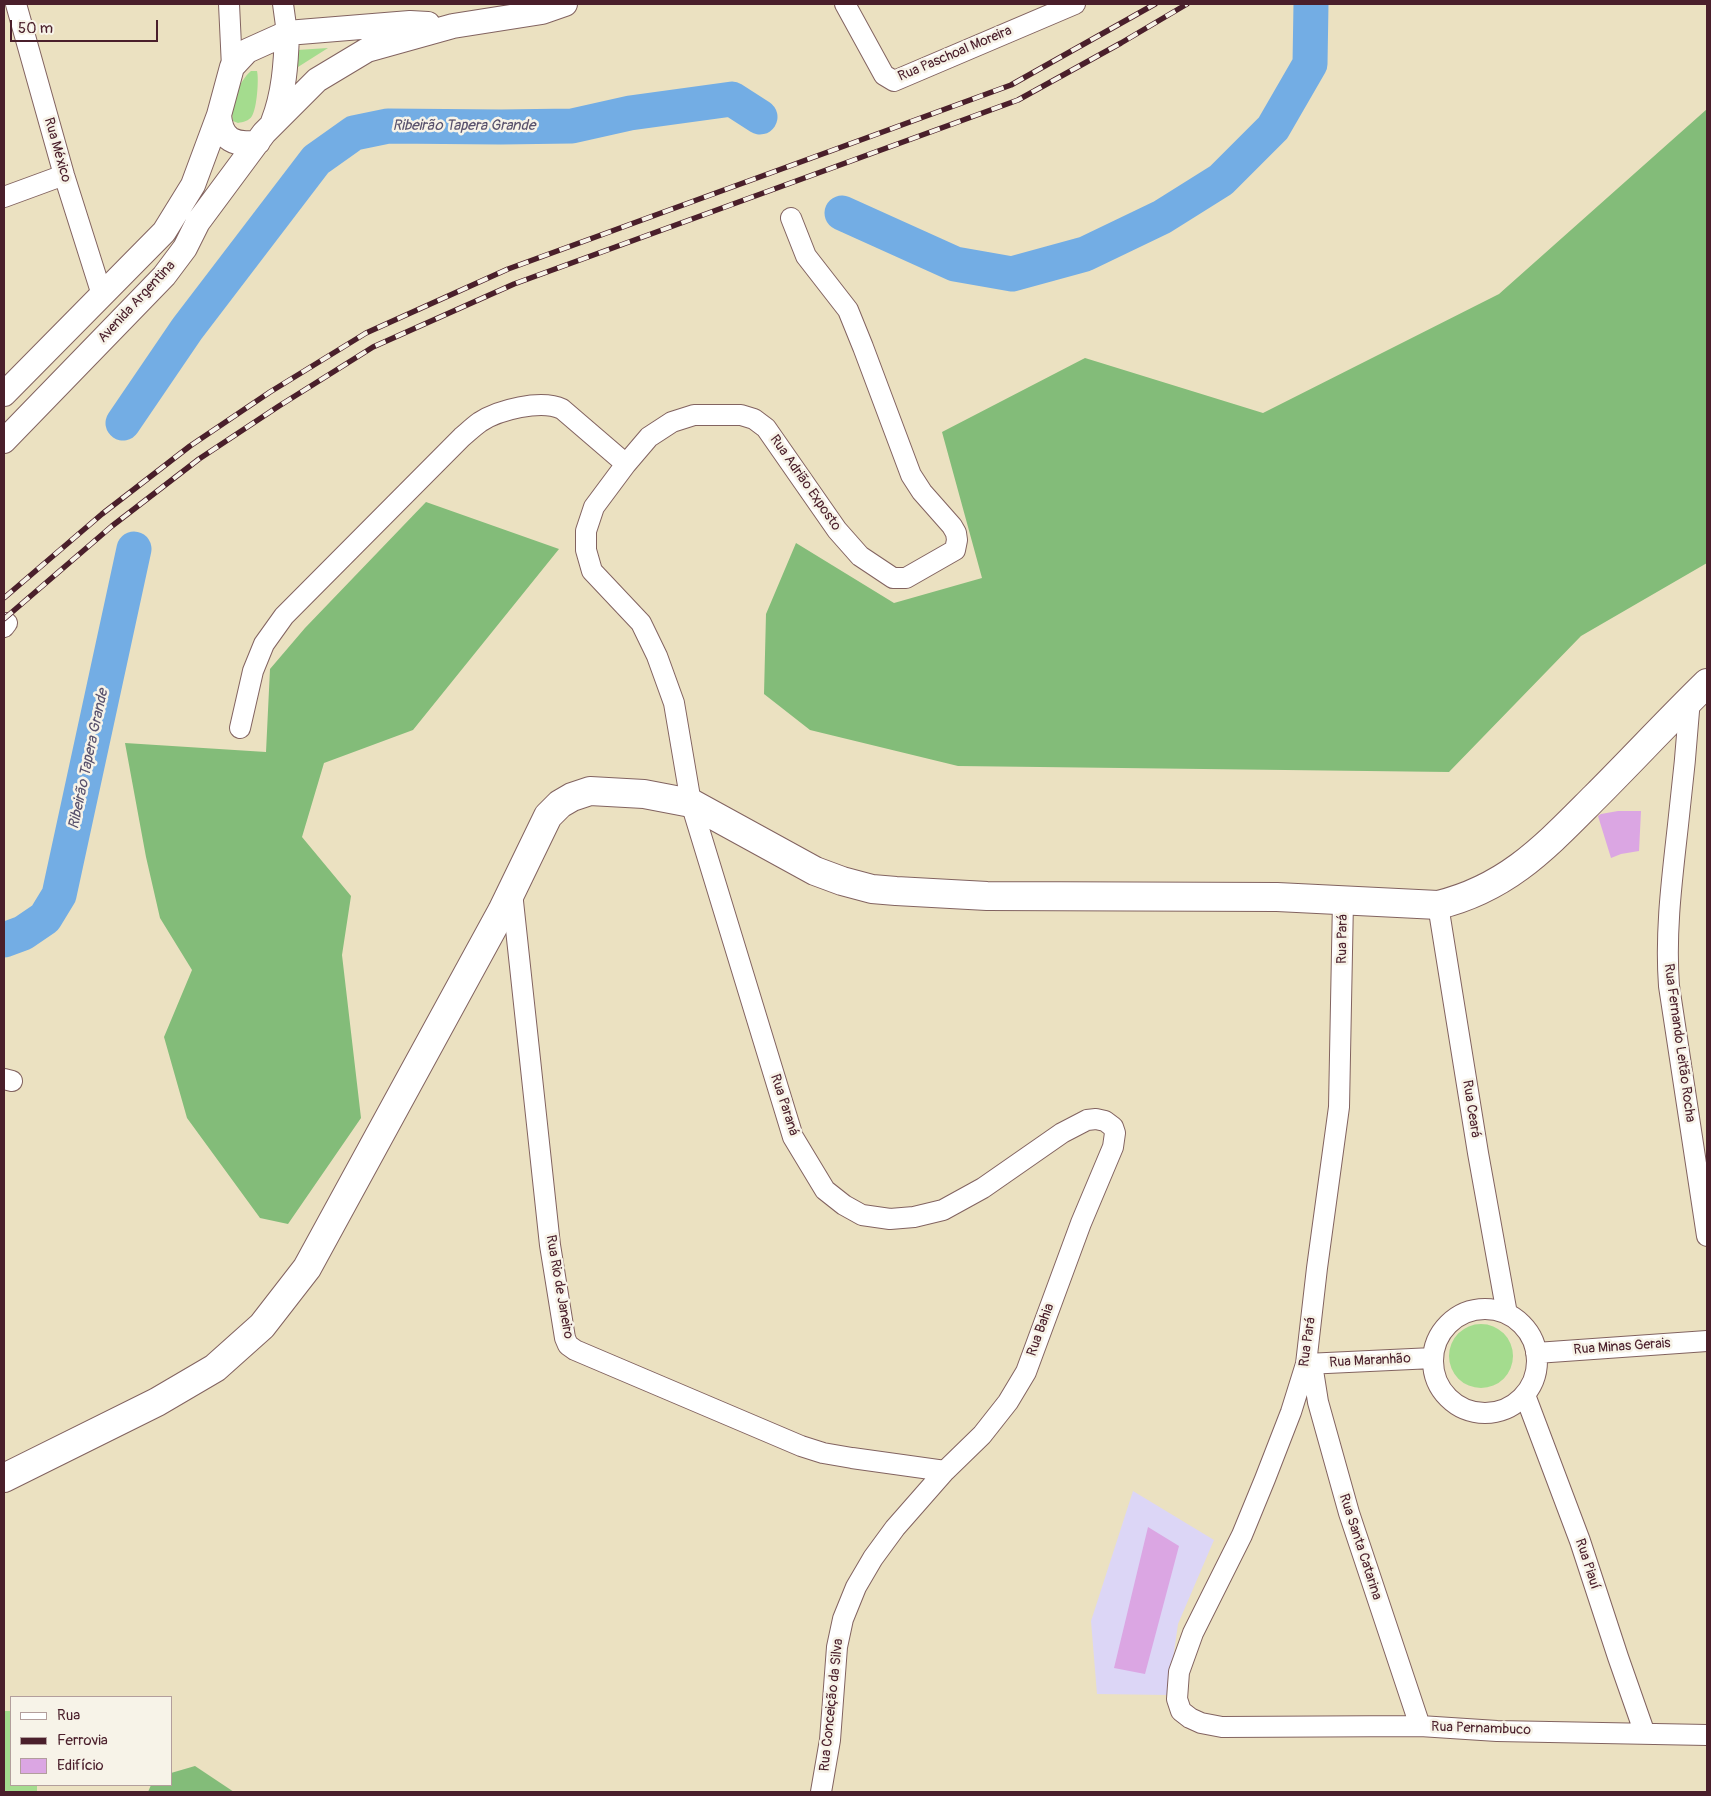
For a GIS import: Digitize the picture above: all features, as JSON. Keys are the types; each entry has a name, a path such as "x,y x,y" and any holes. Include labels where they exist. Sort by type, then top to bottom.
{"main road":[{"path":"4,1478 157,1402 207,1373 262,1326 307,1268 512,892 548,816 560,804 572,797 590,791 644,794 691,803 816,871 842,881 872,889 987,896 1201,896 1438,905 1460,899 1498,882 1535,856 1699,691"}],"street":[{"name":"Rua México","path":"16,4 64,175 102,295"},
{"path":"229,4 232,67"},
{"path":"265,134 279,106 284,77 287,33 283,4"},
{"path":"219,115 220,125 226,135 235,143 244,144 265,134 317,80 367,50 452,26 542,12 565,4"},
{"name":"Rua Paschoal Moreira","path":"845,4 884,75 894,81 1075,4"},
{"path":"232,67 247,51 287,33 410,23 452,26"},
{"name":"Avenida Argentina","path":"4,394 164,232 193,185 219,115 232,67"},
{"name":"Avenida Argentina","path":"4,441 164,276 185,248 198,222 265,134"},
{"path":"4,197 64,175"},
{"name":"Rua Adrião Exposto","path":"691,803 674,703 658,656 641,623 592,571 586,550 586,532 594,507 649,437 672,422 694,415 741,415 754,419 766,428 837,530 860,556 893,578 906,578 955,550 957,545 956,533 952,526 922,492 911,475 864,347 848,310 806,256 791,218"},
{"path":"240,728 253,671 264,644 284,616 462,437 480,422 502,412 539,404 555,406 562,409 626,464"},
{"name":"Rua Fernando Leitão Rocha","path":"1699,691 1686,765 1671,888 1667,956 1669,986 1707,1236"},
{"name":"Rua Paraná","path":"691,803 793,1137 825,1190 844,1205 862,1215 890,1219 914,1218 943,1210 983,1188 1062,1133 1087,1120 1096,1118 1110,1124 1115,1133 1113,1147 1102,1169"},
{"name":"Rua Rio de Janeiro","path":"512,892 550,1245 565,1338 568,1345 575,1350 801,1446 823,1453 945,1471"},
{"name":"Rua Pará","path":"1255,1726 1213,1726 1190,1718 1181,1711 1177,1699 1179,1672 1194,1633 1242,1535 1309,1364 1317,1268 1339,1106 1343,900"},
{"name":"Rua Ceará","path":"1438,905 1478,1153 1507,1314"},
{"name":"Rua Bahia","path":"945,1471 982,1435 1008,1402 1026,1372 1063,1268 1102,1169"},
{"path":"1491,1309 1507,1314 1520,1323 1531,1337 1536,1353 1536,1368 1533,1382 1525,1395 1511,1407 1493,1413 1474,1413 1457,1406 1443,1393 1434,1376 1433,1358 1437,1341 1445,1327 1458,1316 1474,1310 1491,1309"},
{"name":"Rua Minas Gerais","path":"1536,1353 1707,1341"},
{"name":"Rua Maranhão","path":"1309,1364 1433,1358"},
{"name":"Rua Santa Catarina","path":"1309,1364 1349,1513 1420,1726"},
{"name":"Rua Piauí","path":"1525,1395 1580,1541 1645,1734"},
{"name":"Rua Conceição da Silva","path":"821,1792 830,1740 837,1647 843,1619 856,1587 873,1558 895,1528 945,1471"},
{"name":"Rua Pernambuco","path":"1255,1726 1420,1726 1497,1731 1707,1735"}],"shaded area":[{"path":"1133,1491 1214,1540 1178,1624 1168,1695 1097,1694 1091,1621"}],"green space":[{"path":"328,48 298,67 297,50"},
{"path":"251,71 257,71 258,75 254,112 251,118 238,123 233,121 234,101 239,87"},
{"path":"1707,109 1707,563 1581,636 1449,772 958,766 810,730 764,694 766,614 796,543 894,603 982,578 942,432 1085,358 1263,413 1499,294"},
{"path":"426,502 559,549 413,730 324,763 302,837 351,896 342,955 361,1118 288,1224 260,1218 187,1118 164,1037 192,970 160,918 146,857 125,743 266,752 270,669 305,628"},
{"path":"1481,1324 1499,1330 1507,1338 1513,1356 1507,1374 1499,1382 1481,1388 1463,1382 1455,1374 1449,1356 1455,1338 1463,1330"},
{"path":"4,1711 10,1711 10,1786 37,1786 37,1792 4,1792"},
{"path":"195,1766 234,1792 148,1792 151,1786 172,1786 172,1773"}],"building":[{"path":"1618,811 1641,811 1639,851 1611,858 1598,816"},
{"path":"1148,1527 1179,1546 1145,1674 1114,1668"}],"waterway":[{"name":"Ribeirão Tapera Grande","path":"842,213 955,264 1012,274 1085,254 1162,217 1221,180 1273,128 1310,64 1311,4"},
{"name":"Ribeirão Tapera Grande","path":"123,423 187,329 316,160 354,133 388,126 572,126 630,113 732,99 760,117"},
{"name":"Ribeirão Tapera Grande","path":"4,940 23,933 45,918 59,895 134,549"}],"railway":[{"path":"4,598 102,514 190,446 270,392 366,333 508,269 1011,85 1155,4"},
{"path":"4,619 112,526 199,459 373,347 514,284 1018,100 1187,4"}]}
